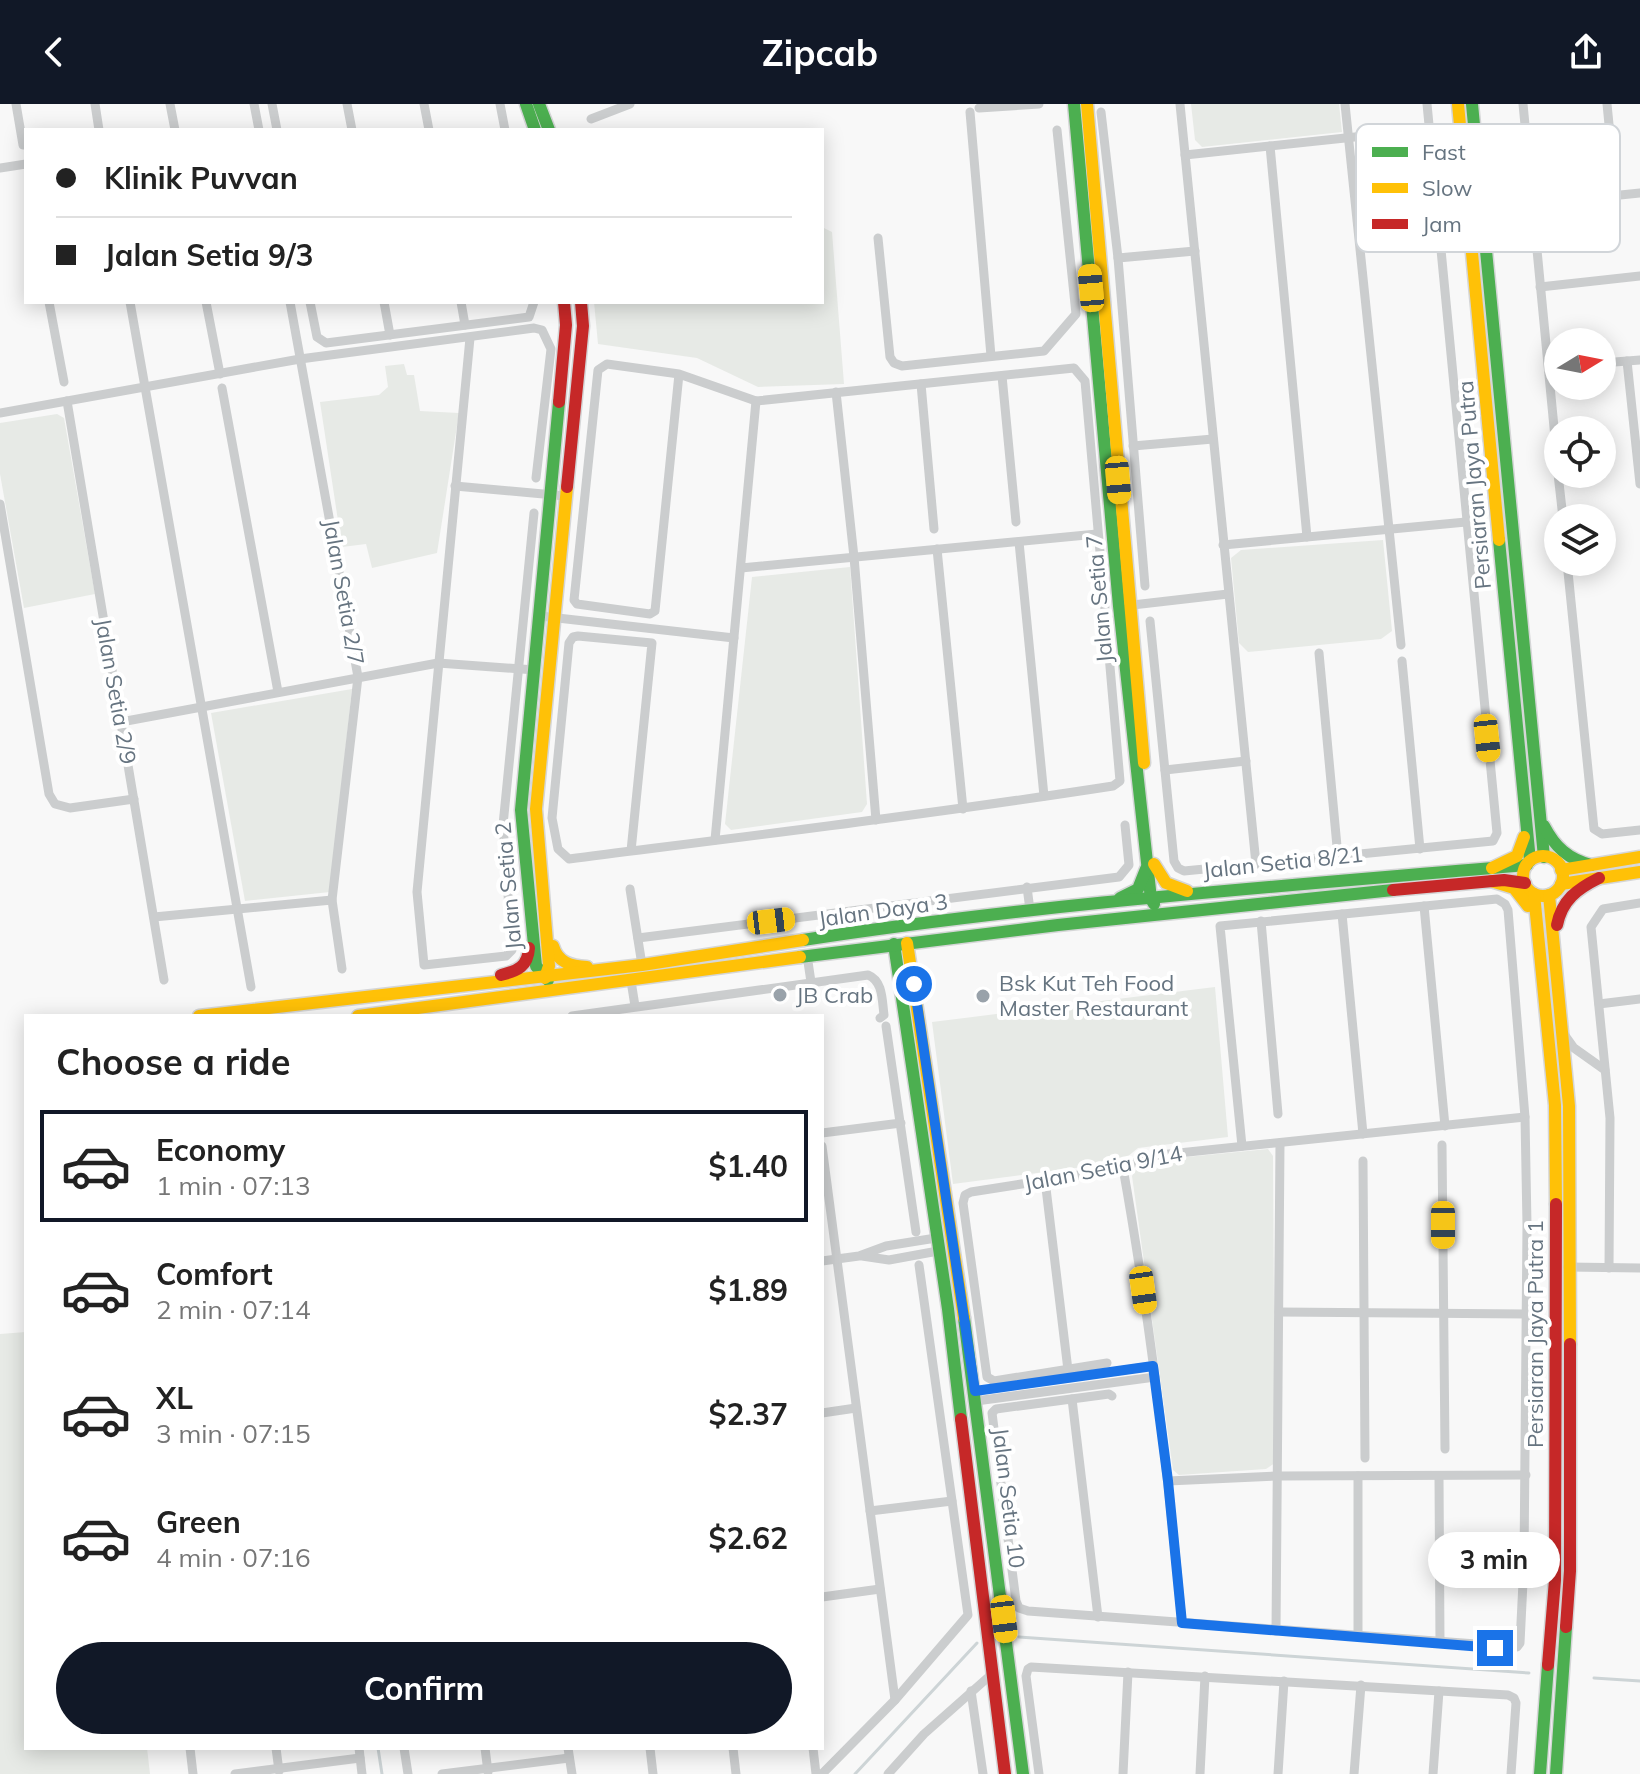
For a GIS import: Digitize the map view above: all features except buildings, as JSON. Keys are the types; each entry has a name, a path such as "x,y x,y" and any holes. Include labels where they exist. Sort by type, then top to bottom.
{"street":[{"path":"16,104 23,145"},
{"path":"95,104 99,128"},
{"path":"170,104 175,128"},
{"path":"254,104 259,128"},
{"path":"272,104 277,128"},
{"path":"347,104 352,128"},
{"path":"424,104 429,128"},
{"path":"500,104 505,128"},
{"path":"526,104 534,128"},
{"path":"539,104 548,128"},
{"path":"591,119 611,107 630,104"},
{"path":"961,104 976,108 1039,104"},
{"name":"Jalan Setia 7","path":"1074,104 1155,901"},
{"name":"Jalan Setia 7","path":"1087,104 1124,606"},
{"path":"1180,104 1256,864"},
{"path":"1345,104 1356,206"},
{"path":"1427,104 1429,124"},
{"name":"Persiaran Jaya Putra","path":"1458,104 1460,124"},
{"name":"Persiaran Jaya Putra","path":"1472,104 1474,124"},
{"path":"1523,104 1525,124"},
{"path":"1607,104 1609,124"},
{"path":"976,108 991,356"},
{"path":"1101,112 1118,258 1145,586"},
{"path":"878,238 890,357 894,363 902,366 1041,352 1076,314 1057,130"},
{"path":"1185,155 1356,136"},
{"path":"1270,146 1307,537"},
{"path":"0,168 24,167"},
{"path":"1620,196 1640,193"},
{"path":"1118,258 1195,251"},
{"path":"1361,252 1401,645"},
{"path":"1223,545 1466,522 1441,252"},
{"name":"Persiaran Jaya Putra","path":"1472,252 1529,863"},
{"name":"Persiaran Jaya Putra","path":"1486,252 1544,857"},
{"path":"1537,252 1547,328"},
{"path":"1540,287 1640,276"},
{"path":"49,304 64,382"},
{"path":"130,304 251,987"},
{"path":"206,304 220,374"},
{"name":"Jalan Setia 2/7","path":"290,304 358,677 332,900 342,969"},
{"path":"310,304 317,337 320,342 326,343 529,317 533,304"},
{"path":"384,304 390,335"},
{"path":"461,304 465,325"},
{"name":"Jalan Setia 2","path":"534,884 551,494 566,325 564,304"},
{"name":"Jalan Setia 2","path":"545,978 549,966 521,810 535,670 565,496 583,326 581,304"},
{"path":"0,413 300,359 534,328 542,330 551,349 536,478"},
{"path":"470,338 417,892 424,965 506,956 512,950 503,825 534,513"},
{"path":"1616,362 1640,360"},
{"path":"1627,361 1640,484"},
{"path":"631,851 652,643 573,637 569,643 552,818 558,849 569,859 963,809 1113,786 1120,781 1085,381 1080,372 1074,368 756,401 679,374 607,364 598,370 574,600 584,607 650,614 655,611 679,374"},
{"path":"1002,376 1016,522"},
{"path":"921,384 934,529"},
{"path":"222,388 278,692"},
{"path":"836,392 854,557 876,820"},
{"name":"Jalan Setia 2/9","path":"67,401 164,980"},
{"path":"715,840 756,401"},
{"path":"1133,446 1213,439"},
{"path":"455,486 565,496"},
{"path":"0,504 49,794 55,804 70,808 134,799"},
{"name":"Jalan Setia 8/21","path":"1150,621 1174,861 1178,868 1184,871 1493,841 1497,833 1466,522"},
{"path":"741,568 1097,534"},
{"path":"1019,542 1044,796"},
{"path":"937,549 963,809"},
{"path":"1568,576 1594,829 1598,834 1640,830"},
{"path":"1124,606 1228,594"},
{"path":"546,617 734,638"},
{"path":"1319,653 1338,857"},
{"path":"1402,661 1420,849"},
{"path":"121,722 438,663 535,670"},
{"path":"1165,770 1246,761"},
{"path":"1541,819 1553,844 1562,854 1591,865"},
{"path":"1527,824 1517,856 1492,874 1522,895 1538,933"},
{"path":"638,938 1114,877 1124,874 1130,861 1125,825"},
{"path":"1561,884 1561,870 1553,859 1544,857 1529,863 1524,874 1525,883 1534,894 1549,895 1561,884 1640,872"},
{"path":"1561,870 1640,857"},
{"name":"Jalan Daya 3","path":"374,1014 631,981 901,941 1193,912 1492,874 1529,863"},
{"path":"1106,903 1138,889 1151,865 1167,886 1206,893"},
{"name":"Jalan Daya 3","path":"216,1014 545,978 830,938 899,925 966,920 1030,910 1155,901 1206,893 1492,874 1525,883"},
{"path":"1554,946 1559,912 1566,899 1576,889 1599,878"},
{"path":"534,884 555,956 562,963 577,967 604,968"},
{"path":"443,988 520,971 525,966 529,958 534,884"},
{"path":"1027,887 1030,910"},
{"path":"630,889 642,965"},
{"name":"Persiaran Jaya Putra 1","path":"1534,894 1555,1105 1556,1238 1555,1580 1540,1774"},
{"name":"Persiaran Jaya Putra 1","path":"1549,895 1569,1106 1570,1571 1556,1774"},
{"path":"1112,1396 996,1409 992,1413 1019,1608 1098,1617 1440,1643 1517,1647 1520,1643 1526,1475 1525,1117 1508,910 1505,904 1497,899 1220,926 1242,1146"},
{"path":"154,917 332,900"},
{"path":"1123,917 1155,901 1193,912"},
{"path":"1609,1268 1610,1118 1591,927 1603,909 1640,903"},
{"path":"1424,906 1445,1126"},
{"path":"1342,914 1363,1134"},
{"path":"830,938 894,934 901,941 912,931 966,920"},
{"path":"1261,921 1278,1114"},
{"path":"907,985 916,958 923,948 961,936"},
{"name":"Jalan Setia 10","path":"901,941 1005,1774"},
{"path":"854,950 880,951 891,959 907,985"},
{"path":"807,955 811,982"},
{"path":"585,1014 811,982 868,975 875,977 884,1015 916,1232"},
{"path":"445,1005 462,999 528,988 545,978 556,985 566,986 622,979 631,981 635,1006"},
{"name":"Jalan Setia 10","path":"907,985 942,1161 1023,1774"},
{"path":"1599,1004 1640,999"},
{"path":"1562,1032 1574,1048 1605,1070"},
{"name":"Jalan Setia 9/14","path":"1068,1370 990,1380 987,1377 963,1203 965,1195 1123,1168 1150,1156 1525,1117"},
{"path":"824,1133 901,1123"},
{"path":"1276,1631 1280,1143"},
{"path":"1442,1145 1445,1449"},
{"path":"824,1161 895,1700"},
{"path":"824,1261 859,1256 889,1260 938,1245 944,1232 938,1179 942,1161"},
{"path":"1363,1161 1365,1458"},
{"path":"1123,1168 1154,1372 1182,1623"},
{"path":"1045,1180 1068,1370 1107,1363"},
{"path":"938,1245 946,1255 953,1298 964,1316"},
{"path":"819,1774 895,1700 968,1615 919,1265"},
{"path":"1568,1267 1640,1268"},
{"path":"948,1309 955,1333 962,1384 974,1397"},
{"path":"1279,1312 1526,1314"},
{"path":"974,1397 1154,1372"},
{"path":"968,1481 965,1420 974,1397"},
{"path":"1072,1399 1098,1617"},
{"path":"824,1413 856,1408"},
{"path":"1168,1481 1278,1476 1526,1475"},
{"path":"1358,1476 1358,1637"},
{"path":"1439,1476 1440,1643"},
{"path":"870,1511 952,1501"},
{"path":"824,1597 880,1589"},
{"path":"1039,1774 1026,1676 1031,1667 1361,1685 1514,1698 1511,1774"},
{"path":"1123,1774 1128,1672"},
{"path":"888,1774 924,1734 993,1673"},
{"path":"1200,1774 1205,1676"},
{"path":"1278,1774 1284,1681"},
{"path":"1354,1774 1361,1685"},
{"path":"971,1691 983,1774"},
{"path":"1433,1774 1439,1691"},
{"path":"190,1750 193,1774"},
{"path":"276,1750 279,1771"},
{"path":"404,1750 408,1774"},
{"path":"485,1750 488,1771"},
{"path":"650,1750 653,1774"},
{"path":"733,1750 736,1774"},
{"path":"813,1750 819,1774"},
{"path":"235,1774 279,1771 360,1753 362,1774"},
{"path":"442,1774 488,1771 569,1753 572,1774"}],"shaded area":[{"path":"1191,104 1339,104 1342,132 1202,147 1195,140"},
{"path":"824,228 832,232 844,384 758,387 697,358 598,344 594,304 824,304"},
{"path":"404,364 407,375 414,375 420,411 459,413 437,553 372,568 366,544 342,547 320,402 379,395 388,387 385,366"},
{"path":"57,414 64,418 95,594 24,608 0,474 0,423"},
{"path":"1383,540 1392,631 1381,639 1248,652 1239,643 1231,558 1241,550"},
{"path":"850,567 867,804 862,812 731,830 725,824 752,577"},
{"path":"352,689 330,892 245,901 211,713"},
{"path":"1215,987 1228,1137 1138,1148 1121,1162 953,1184 932,1022"},
{"path":"1268,1149 1273,1156 1275,1463 1266,1469 1179,1475 1173,1470 1132,1176 1146,1161"},
{"path":"24,1332 24,1750 147,1750 150,1774 0,1774 0,1334"}],"waterway":[{"path":"1019,1637 1529,1673"},
{"path":"855,1774 977,1643"},
{"path":"1594,1678 1640,1681"},
{"path":"378,1750 382,1774"}],"traffic: fast":[{"path":"526,104 534,128"},
{"path":"539,104 548,128"},
{"path":"1074,104 1119,606 1154,904"},
{"path":"1472,104 1474,124"},
{"path":"1486,252 1544,857"},
{"path":"548,980 536,966 521,810 559,402"},
{"path":"1499,540 1530,861"},
{"path":"1544,826 1563,851 1591,865"},
{"path":"803,940 1074,906 1527,865"},
{"path":"1120,898 1138,889 1146,869"},
{"path":"800,957 1058,925 1393,890"},
{"path":"894,944 948,1309 961,1419"},
{"path":"964,1318 1023,1774"},
{"path":"1556,1774 1566,1627"},
{"path":"1540,1774 1548,1665"}],"traffic: slow":[{"path":"1087,104 1144,763"},
{"path":"1458,104 1460,124"},
{"path":"1472,252 1499,540"},
{"path":"545,978 549,966 536,809 567,487"},
{"path":"1492,868 1517,856 1524,837"},
{"path":"1543,856 1557,862 1563,876 1557,890 1543,896 1529,890 1523,876 1529,862 1543,856"},
{"path":"1561,870 1640,857"},
{"path":"1154,864 1166,883 1187,891"},
{"path":"1561,884 1640,872"},
{"path":"1491,881 1514,888 1528,906"},
{"path":"1534,894 1555,1105 1556,1204"},
{"path":"1549,895 1569,1106 1570,1344"},
{"path":"216,1014 642,965 803,940"},
{"path":"907,943 964,1318"},
{"path":"553,946 558,956 566,962 587,967"},
{"path":"373,1014 800,957"}],"traffic: jam":[{"path":"559,402 566,325 564,304"},
{"path":"567,487 583,326 581,304"},
{"path":"1557,925 1572,896 1599,878"},
{"path":"1393,890 1504,880 1525,883"},
{"path":"501,975 521,967 527,959 529,948"},
{"path":"1548,1665 1555,1580 1556,1204"},
{"path":"1566,1627 1570,1571 1570,1344"},
{"path":"961,1419 1005,1774"}],"place":[{"name":"JB Crab","path":"780,995"},
{"name":"Bsk Kut Teh Food Master Restaurant","path":"983,996"}],"route":[{"path":"914,984 975,1391 1153,1366 1182,1623 1495,1648"}]}
